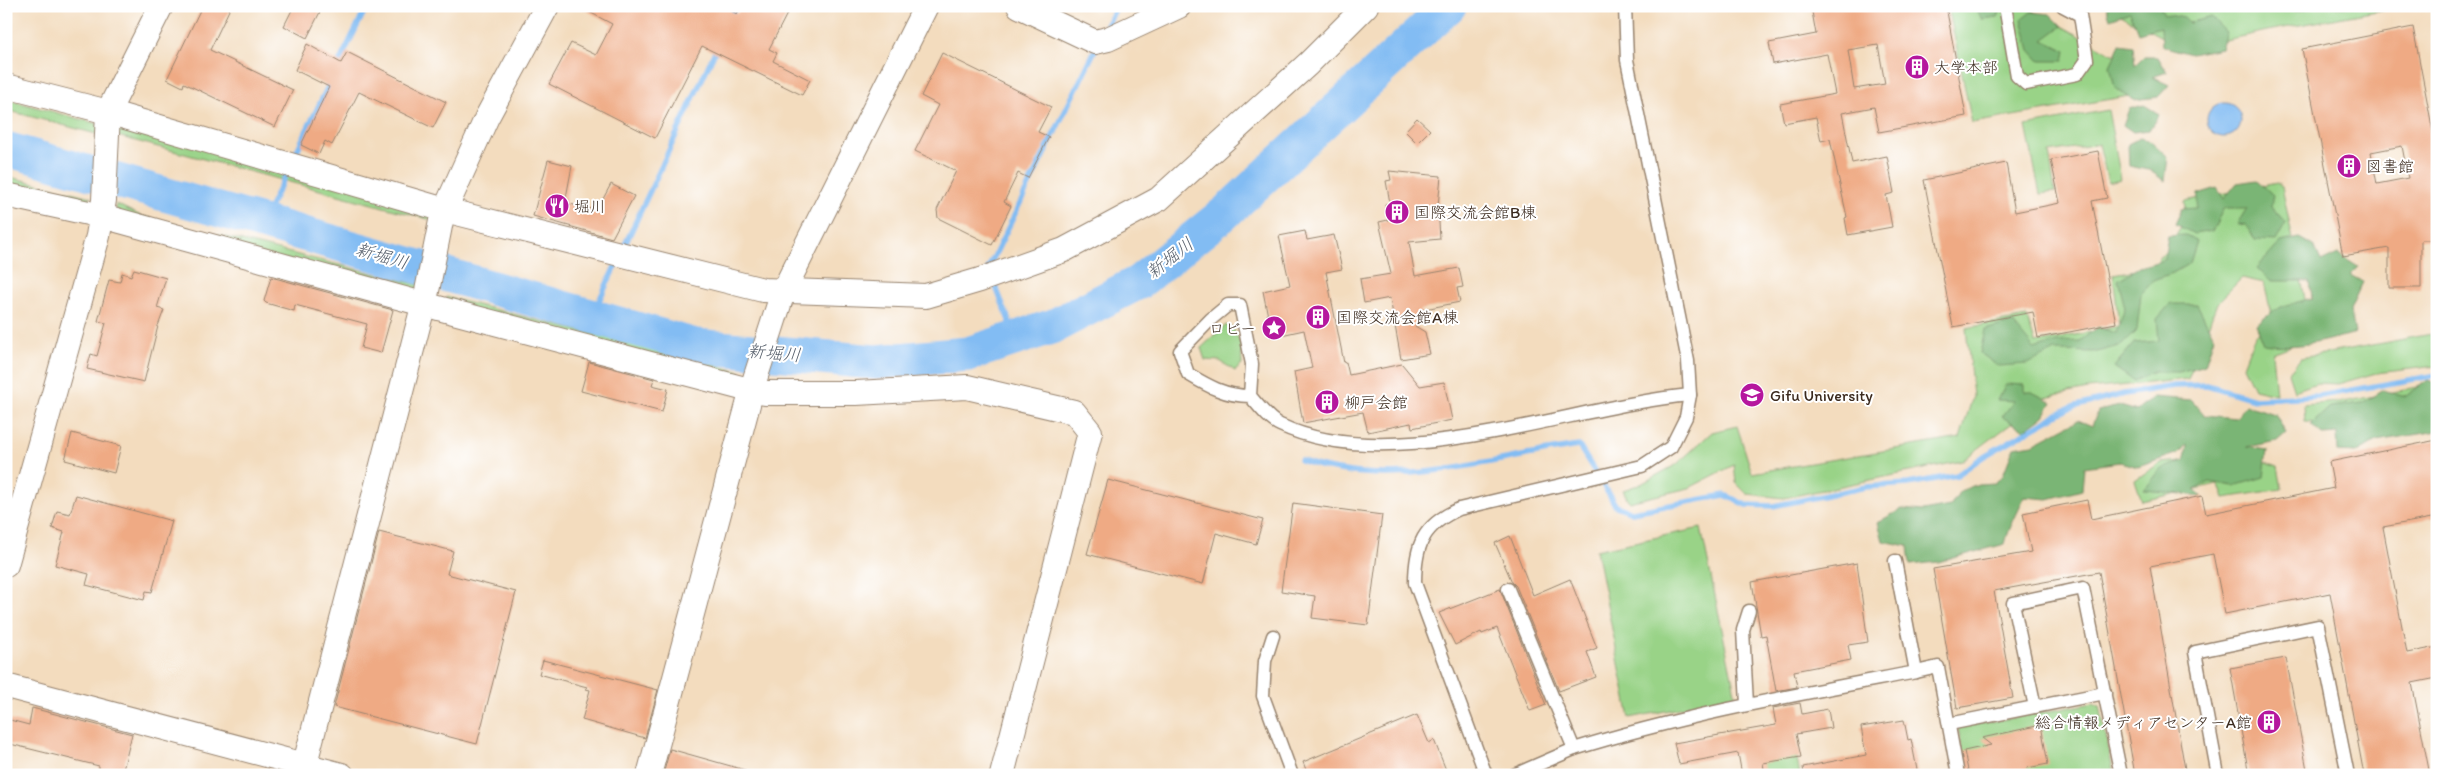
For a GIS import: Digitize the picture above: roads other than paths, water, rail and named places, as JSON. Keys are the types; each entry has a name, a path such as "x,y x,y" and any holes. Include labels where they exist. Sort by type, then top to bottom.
{"street":[{"path":"6,565 103,208 107,122 161,6"},
{"path":"303,770 425,297 443,216 487,117 547,6"},
{"path":"649,775 753,386 781,297 926,6"},
{"path":"1019,6 1095,42 1108,39 1180,6"},
{"path":"6,86 107,122 443,216 763,290 781,297 926,296 980,280 1064,250 1160,200 1308,64 1366,6"},
{"path":"6,195 103,208 753,386 765,393 856,393 967,387 1074,412 1090,432 1002,775"},
{"path":"6,686 303,770 342,775"}],"lane":[{"path":"1486,775 1415,583 1415,559 1427,530 1441,517 1459,509 1642,466 1671,447 1686,417 1690,395 1688,360 1627,60 1625,6"},
{"path":"2005,6 2017,76 2026,84 2077,74 2087,60 2080,15 2064,6"},
{"path":"1250,396 1252,364 1240,306 1228,306 1211,319 1180,351 1188,374 1216,390 1234,396 1250,396 1278,424 1314,437 1362,443 1404,443 1451,438 1690,395"},
{"path":"1895,561 1916,672"},
{"path":"1508,588 1574,749"},
{"path":"2035,707 2013,603 2083,588 2121,775"},
{"path":"1747,704 1743,630 1749,611"},
{"path":"2218,775 2195,652 2318,626 2348,775"},
{"path":"1273,636 1264,661 1263,696 1292,775"},
{"path":"1514,775 1574,749 1634,730 1747,704 1938,667 1958,775"},
{"path":"1949,724 2105,693"}],"water":[{"path":"2224,103 2236,108 2241,120 2236,132 2224,137 2212,132 2207,120 2212,108"}],"waterway":[{"path":"336,69 367,6"},
{"path":"730,18 736,6"},
{"path":"1103,33 1117,6"},
{"name":"新堀川","path":"6,149 696,346 876,362 968,354 1054,326 1139,282 1225,213 1449,6"},
{"path":"988,269 1097,46"},
{"path":"623,249 717,47"},
{"path":"293,159 331,80"},
{"path":"263,221 288,170"},
{"path":"592,316 618,260"},
{"path":"994,282 1016,338"},
{"path":"1300,460 1334,469 1369,474 1404,474 1475,465 1579,446 1616,506 1632,512 1725,495 1746,505 1773,506 1866,487 1908,484 1957,475 1984,456 2069,408 2124,394 2174,386 2207,385 2254,399 2319,396 2437,375"}],"place":[{"name":"大学本部","path":"1917,67"},
{"name":"図書館","path":"2349,166"},
{"name":"堀川","path":"557,206"},
{"name":"国際交流会館B棟","path":"1397,212"},
{"name":"国際交流会館A棟","path":"1318,317"},
{"name":"ロビー","path":"1274,328"},
{"name":"Gifu University","path":"1752,395"},
{"name":"柳戸会館","path":"1327,402"},
{"name":"総合情報メディアセンターA館","path":"2269,722"}]}
